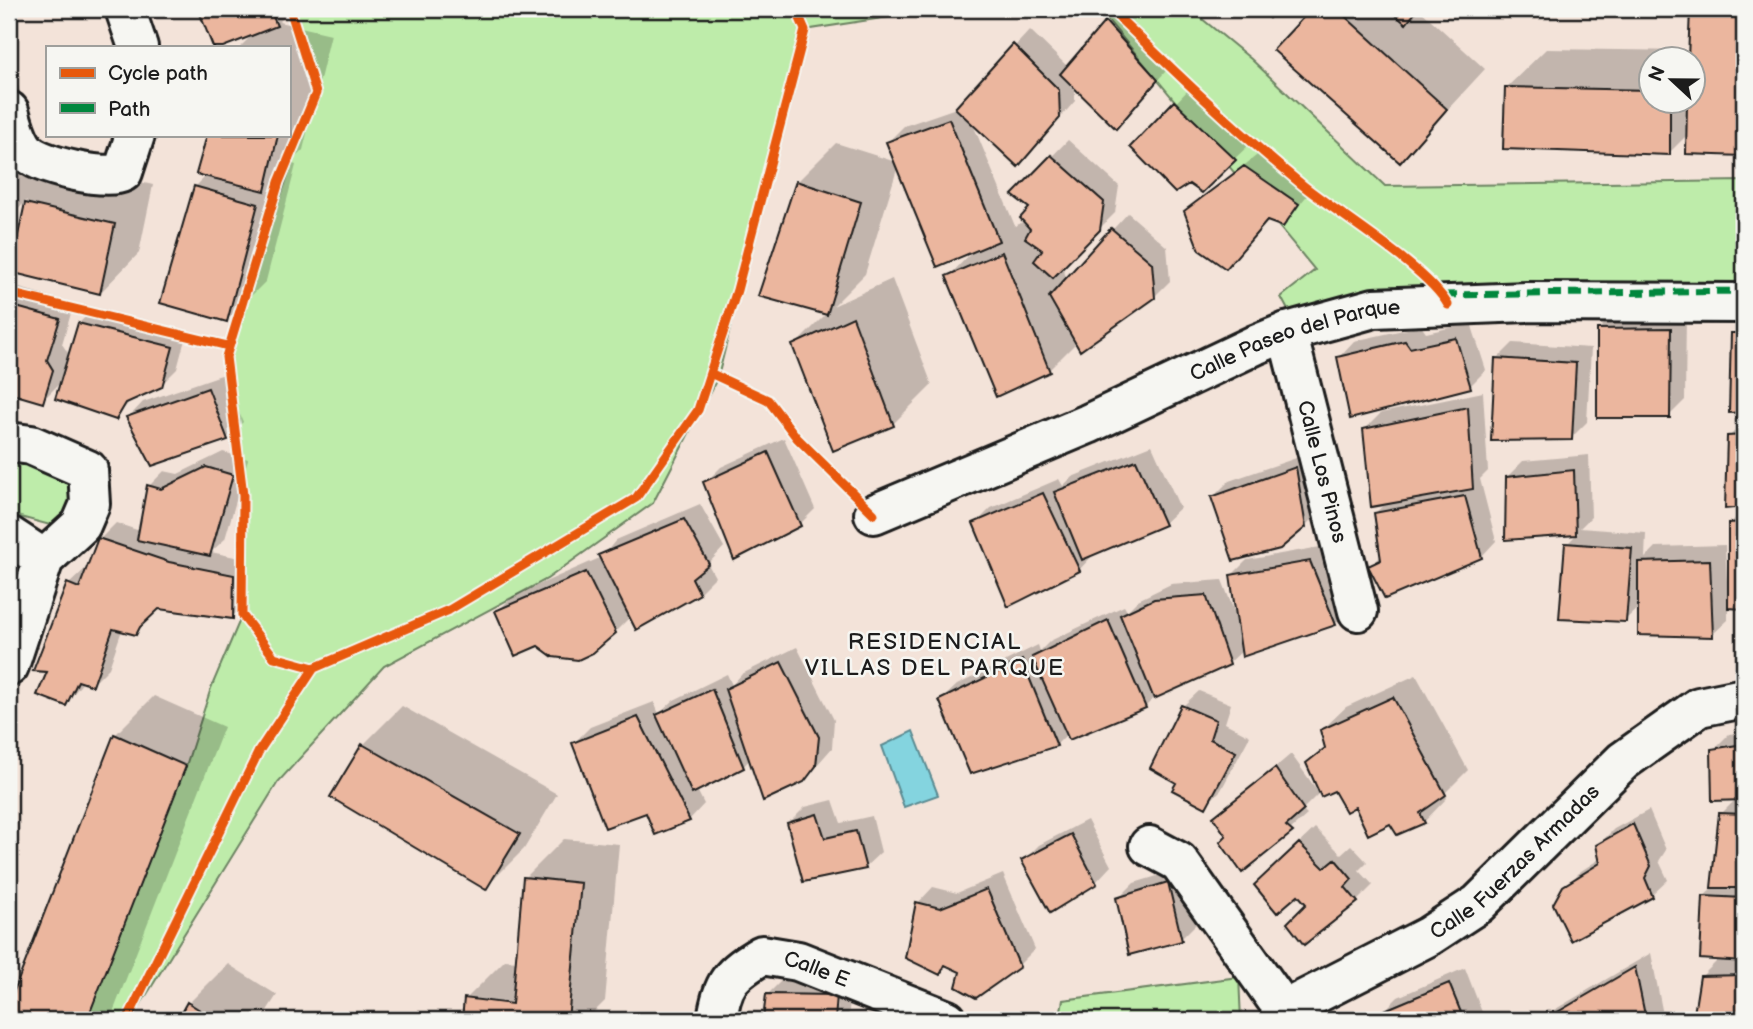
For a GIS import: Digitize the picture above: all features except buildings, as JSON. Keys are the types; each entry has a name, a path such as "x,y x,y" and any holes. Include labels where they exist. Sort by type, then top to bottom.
{"street":[{"path":"125,9 138,46"},
{"path":"9,111 18,138 27,153 43,161 84,173 115,176 123,172 135,136"},
{"name":"Calle Paseo del Parque","path":"874,514 1088,424 1287,332 1374,308 1527,302 1744,303"},
{"name":"Calle Los Pinos","path":"1287,332 1358,611"},
{"path":"9,442 32,445 88,470 90,504 81,526 44,559 9,666"},
{"path":"9,536 44,559"},
{"name":"Calle Fuerzas Armadas","path":"1286,1015 1429,936 1468,910 1623,761 1699,707 1744,698"},
{"path":"1149,846 1180,862 1286,1015"},
{"name":"Calle E","path":"717,1020 720,996 734,971 762,955 798,961 947,1020"}],"green space":[{"path":"290,9 940,9 805,30 718,377 653,503 547,579 384,666 278,782 131,1020 77,1020 186,766 211,688 242,615 243,495 226,357 316,93"},
{"path":"1092,9 1190,9 1251,59 1385,186 1744,181 1744,289 1298,329 1281,297 1315,270 1102,13"},
{"path":"9,457 82,487 76,510 50,525 9,514"},
{"path":"1239,977 1241,1020 1059,1020 1063,1000"}],"water":[{"path":"913,731 938,795 904,807 882,746"}],"marked path":[{"path":"1443,295 1744,291"}],"cycle path":[{"path":"290,9 316,93 279,182 226,357 243,495 242,615 274,657 314,668"},
{"path":"127,1020 259,751 314,668 449,610 636,498 698,410 737,290 805,30 796,9"},
{"path":"1110,9 1251,141 1300,183 1402,258 1437,290 1448,305"},
{"path":"9,293 228,346"},
{"path":"710,373 768,400 797,438 874,514"}],"district":[{"name":"RESIDENCIAL VILLAS DEL PARQUE","path":"935,654"}]}
